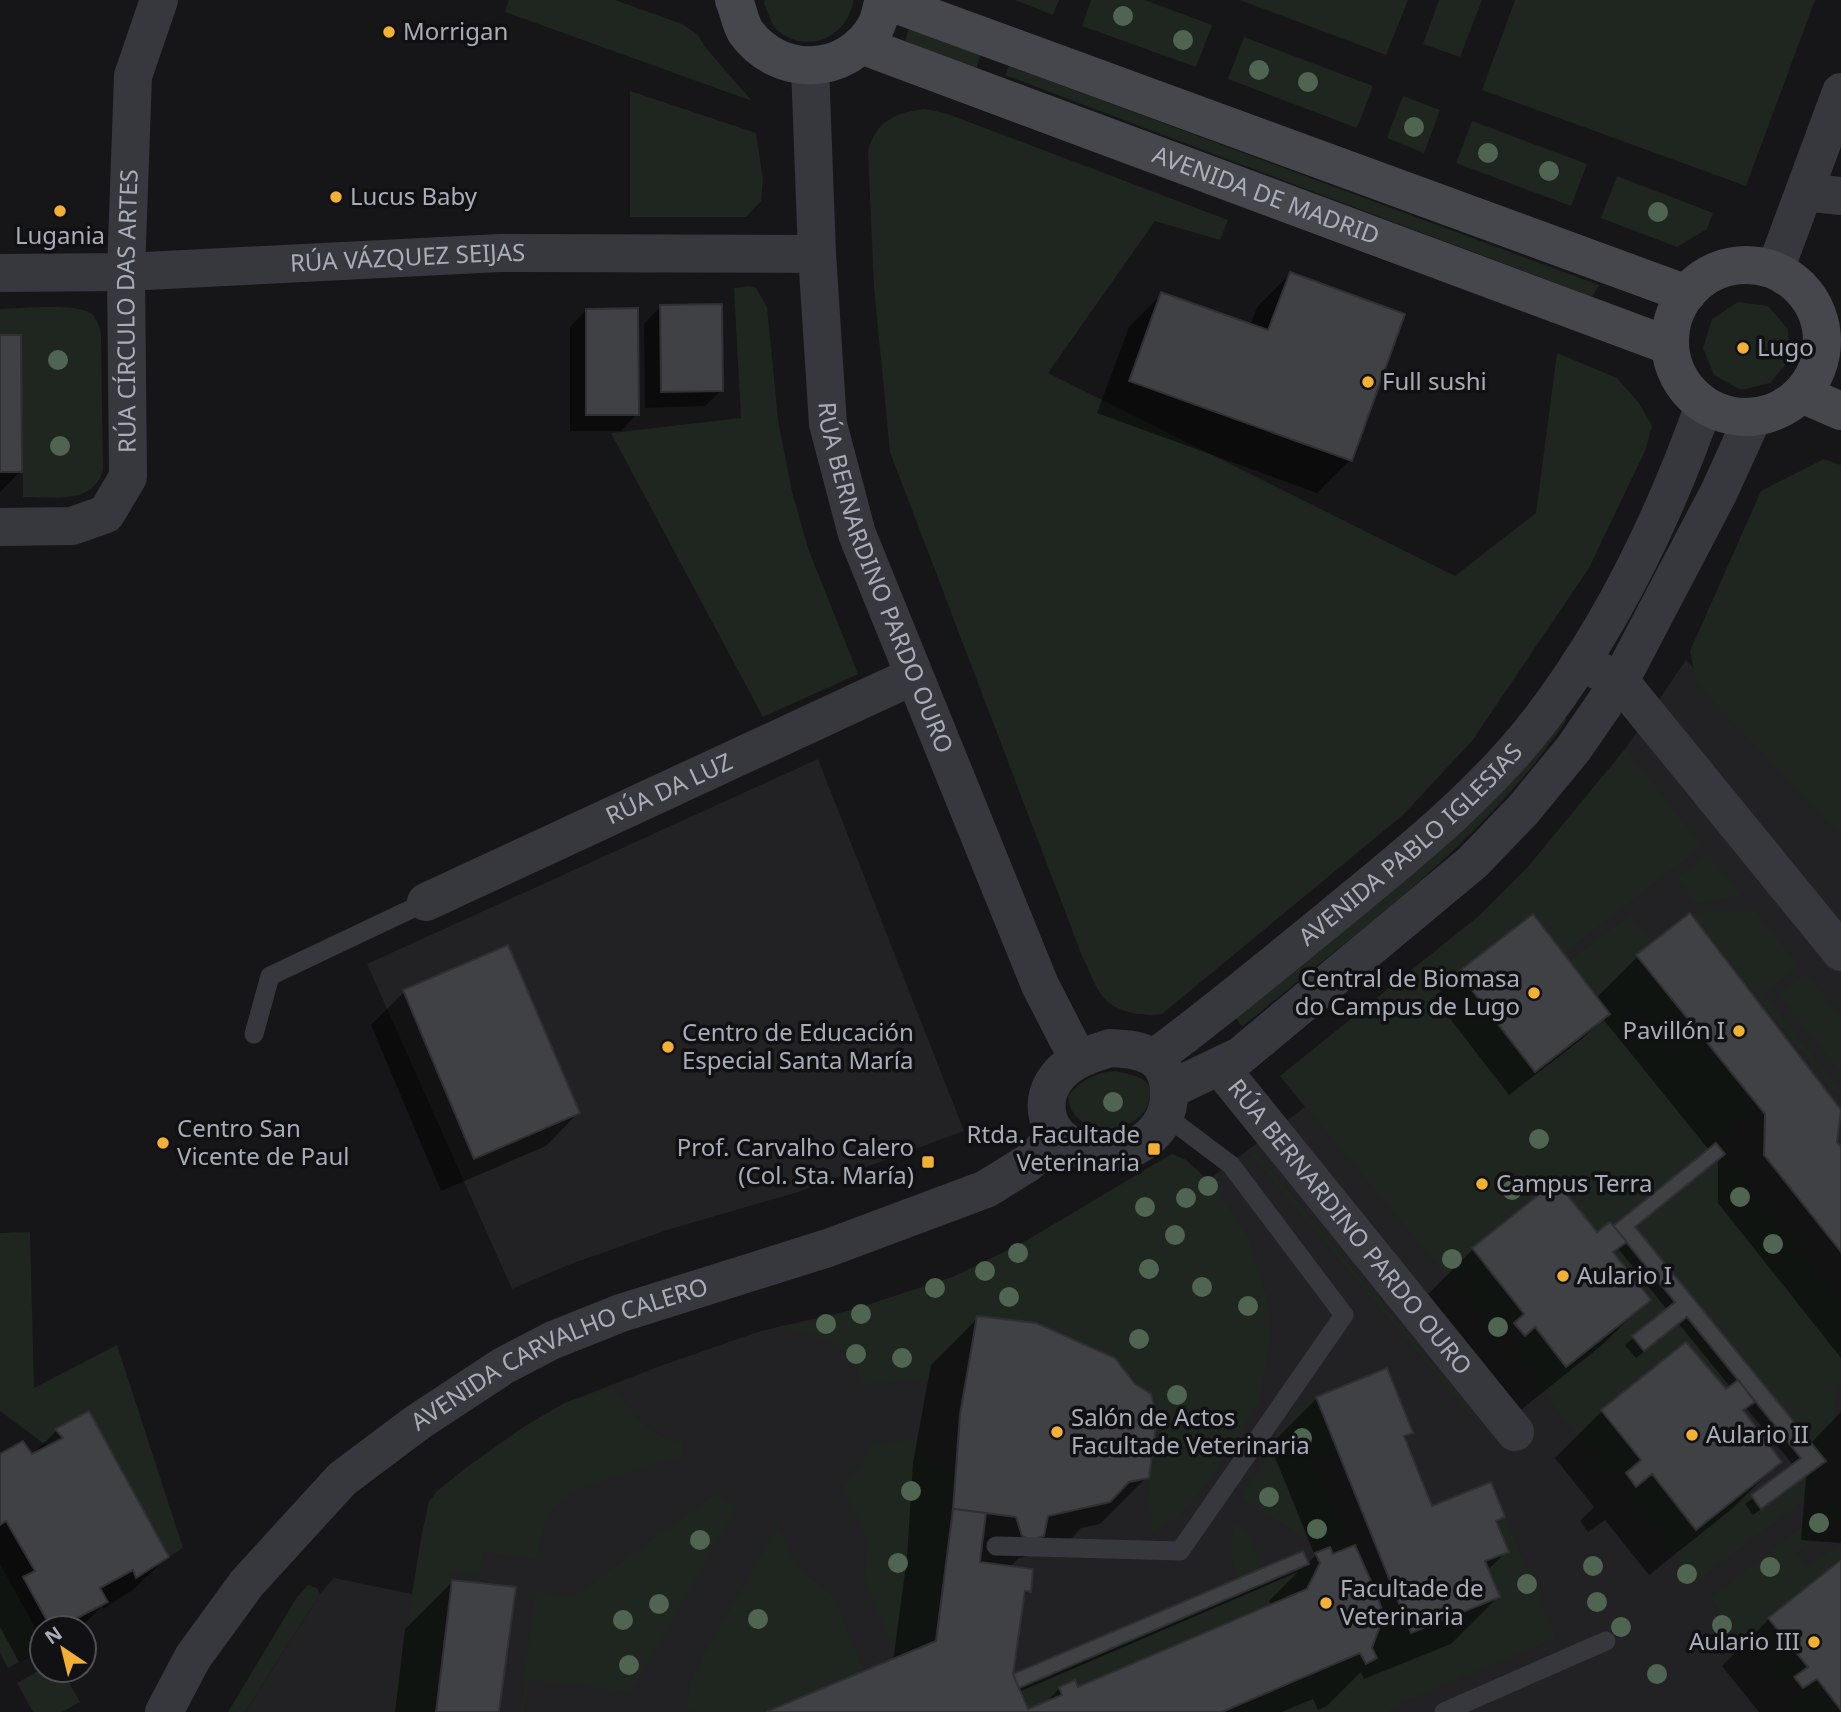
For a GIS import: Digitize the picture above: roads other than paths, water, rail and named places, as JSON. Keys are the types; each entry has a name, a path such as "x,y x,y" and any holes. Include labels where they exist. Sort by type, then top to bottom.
{"street":[{"name":"RÚA CÍRCULO DAS ARTES","path":"0,527 72,526 106,514 128,477 126,272 133,76 159,0"},
{"path":"734,0 744,29 768,54 792,65 810,66 836,61 861,45 876,25 884,0 1687,294"},
{"name":"AVENIDA DE MADRID","path":"861,45 1670,346"},
{"name":"RÚA BERNARDINO PARDO OURO","path":"810,66 817,254 828,424 857,534 1040,985 1077,1059"},
{"path":"1775,270 1823,194 1841,92"},
{"name":"RÚA VÁZQUEZ SEIJAS","path":"0,273 126,272 500,253 817,254"},
{"path":"1750,265 1775,270 1799,286 1818,313 1832,346 1802,394 1770,414 1754,417 1726,415 1704,405 1692,395 1677,373 1670,346 1673,320 1687,294 1698,282 1721,269 1750,265"},
{"path":"1802,394 1841,411"},
{"name":"AVENIDA PABLO IGLESIAS","path":"1163,1088 1196,1027 1453,816 1493,775 1539,721 1581,662 1637,559 1680,473 1704,405"},
{"name":"AVENIDA PABLO IGLESIAS","path":"1220,1067 1240,1056 1473,862 1523,810 1574,748 1620,681 1719,492 1754,417"},
{"path":"1581,662 1620,681 1841,952"},
{"name":"RÚA DA LUZ","path":"426,902 913,676"},
{"path":"1058,1136 1047,1120 1046,1102 1052,1084 1077,1059 1110,1048 1132,1049 1163,1088"},
{"name":"RÚA BERNARDINO PARDO OURO","path":"1058,1136 1077,1148 1095,1153 1119,1153 1139,1145 1155,1133 1163,1088 1220,1067 1515,1432"},
{"name":"AVENIDA CARVALHO CALERO","path":"164,1712 193,1657 247,1583 342,1479 418,1422 503,1366 553,1340 621,1313 828,1248 986,1189 1028,1163 1058,1136"}],"lane":[{"path":"254,1034 270,976 426,902"},
{"path":"996,1546 1180,1550 1344,1315 1231,1165 1163,1088"},
{"path":"1444,1712 1606,1641"}],"place":[{"name":"Morrigan","path":"389,32"},
{"name":"Lucus Baby","path":"336,197"},
{"name":"Lugania","path":"60,211"},
{"name":"Lugo","path":"1743,348"},
{"name":"Full sushi","path":"1368,382"},
{"name":"Central de Biomasa do Campus de Lugo","path":"1534,993"},
{"name":"Pavillón I","path":"1739,1031"},
{"name":"Centro de Educación Especial Santa María","path":"668,1047"},
{"name":"Centro San Vicente de Paul","path":"163,1143"},
{"name":"Rtda. Facultade Veterinaria","path":"1154,1149"},
{"name":"Prof. Carvalho Calero (Col. Sta. María)","path":"928,1162"},
{"name":"Campus Terra","path":"1482,1184"},
{"name":"Aulario I","path":"1563,1276"},
{"name":"Salón de Actos Facultade Veterinaria","path":"1057,1432"},
{"name":"Aulario II","path":"1692,1435"},
{"name":"Facultade de Veterinaria","path":"1326,1603"},
{"name":"Aulario III","path":"1814,1642"}]}
